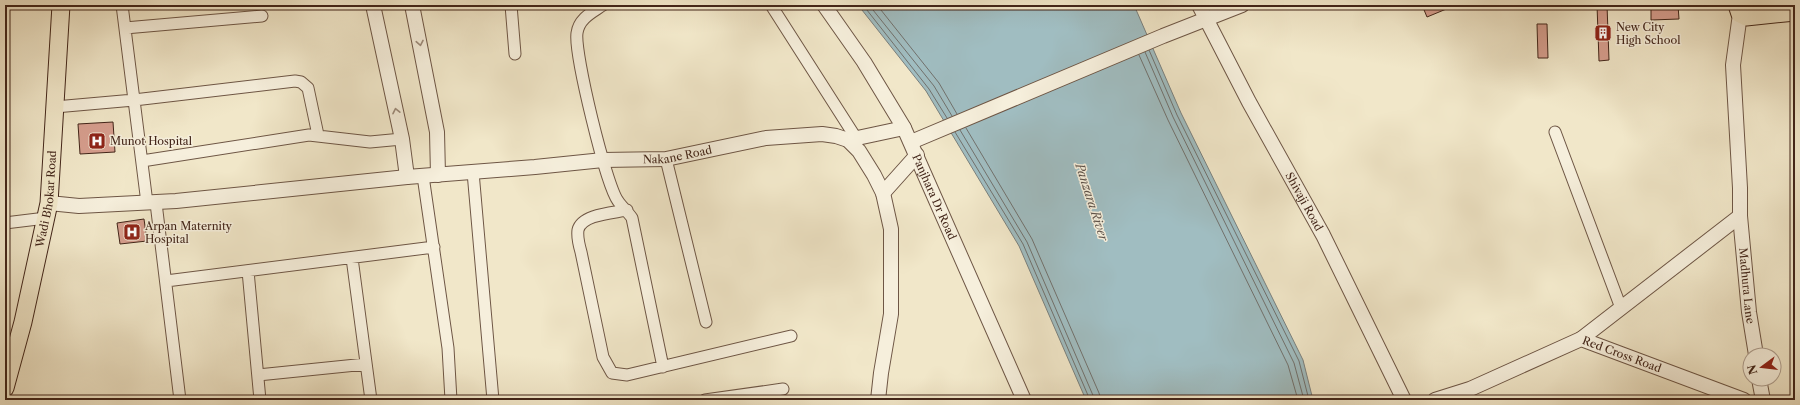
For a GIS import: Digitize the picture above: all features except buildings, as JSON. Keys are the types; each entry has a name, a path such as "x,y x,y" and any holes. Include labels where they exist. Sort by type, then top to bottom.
{"main road":[{"name":"Wadi Bhokar Road","path":"5,388 23,322 48,210 61,5"},
{"path":"1738,9 1746,17 1795,12"}],"street":[{"path":"122,5 142,161 152,203 166,281 180,400"},
{"path":"373,5 402,139 407,177"},
{"path":"412,5 437,132 438,175"},
{"path":"511,5 515,54"},
{"path":"603,5 580,22 577,32 577,43 584,82 603,160 618,201 627,210 632,218 663,366"},
{"path":"770,5 874,175 883,193 890,229 891,314 878,400"},
{"name":"Panjhara Dr Road","path":"824,5 864,62 904,128 1024,400"},
{"name":"Shivaji Road","path":"1199,5 1248,102 1323,235 1404,400"},
{"path":"883,193 914,148 937,131 1206,18 1242,5"},
{"name":"Madhura Lane","path":"1738,9 1733,65 1740,188 1740,216 1745,283 1755,347"},
{"path":"125,28 262,16"},
{"path":"55,107 134,100 295,81 301,82 308,88 318,135"},
{"path":"852,139 904,128"},
{"path":"1555,132 1621,308"},
{"name":"Nakane Road","path":"48,210 79,206 152,203 407,177 603,160 666,159 772,138 822,134 852,139"},
{"path":"142,161 318,135 370,142 402,139"},
{"path":"666,159 706,322"},
{"path":"473,172 493,400"},
{"path":"423,176 448,348 451,400"},
{"path":"5,223 48,210"},
{"path":"627,210 587,219 581,223 578,229 580,252 604,357 612,373 626,375 791,336"},
{"path":"1581,339 1740,216"},
{"path":"166,281 434,248"},
{"path":"352,258 371,400"},
{"path":"248,270 260,400"},
{"name":"Red Cross Road","path":"1435,400 1470,389 1581,339 1744,400"},
{"path":"258,375 366,364"},
{"path":"1761,387 1763,400"},
{"path":"705,400 783,389"}],"water":[{"name":"Panzara River","path":"858,5 1134,5 1181,113 1303,360 1313,400 1086,400 1019,246 926,91"}],"place":[{"name":"New City High School","path":"1603,33"},
{"name":"Munot Hospital","path":"97,141"},
{"name":"Arpan Maternity Hospital","path":"132,232"}]}
